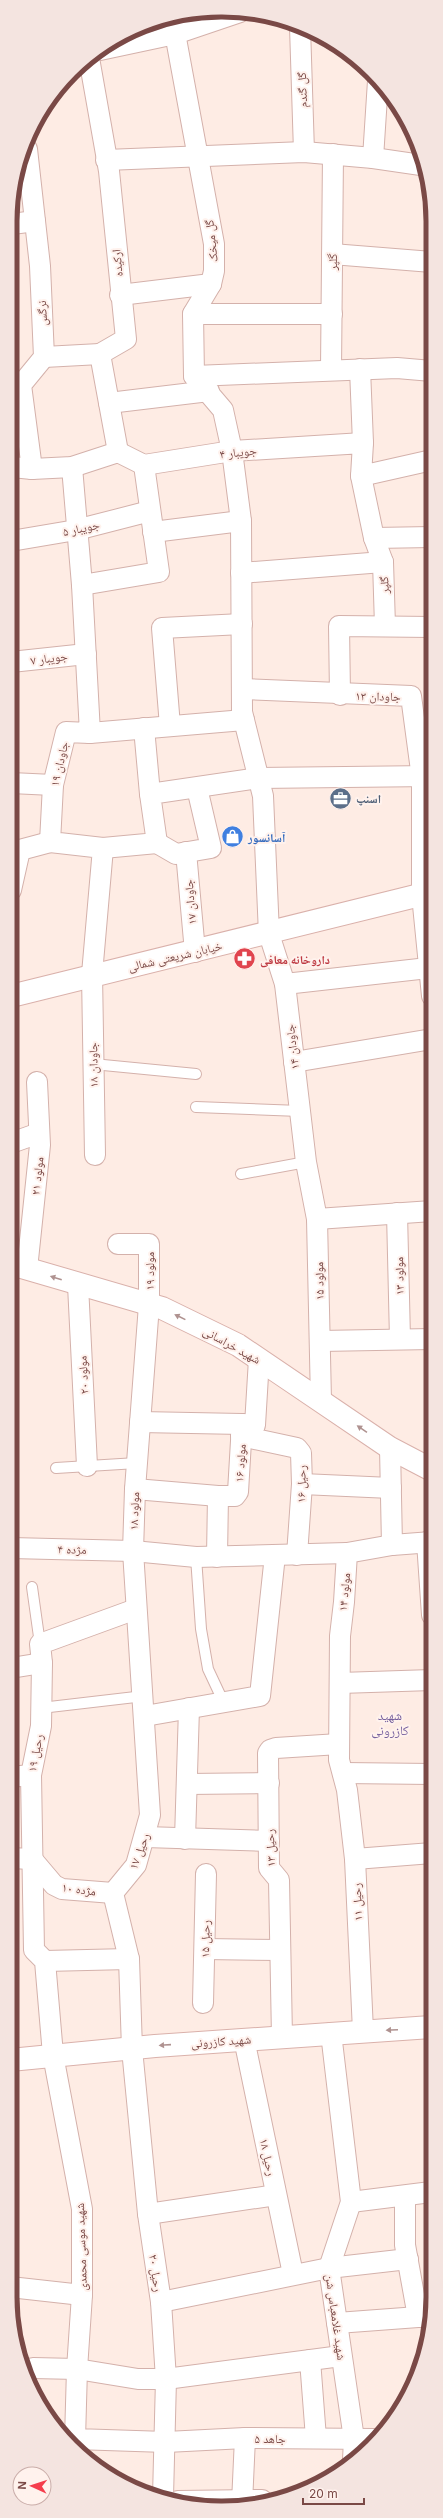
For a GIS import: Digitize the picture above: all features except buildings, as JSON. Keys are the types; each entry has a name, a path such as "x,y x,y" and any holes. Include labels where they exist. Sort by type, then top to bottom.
{"street":[{"path":"122,43 174,25 215,17"},
{"name":"گل میخک","path":"174,25 214,244 214,271 211,284 193,314"},
{"name":"گل گندم","path":"304,152 306,35"},
{"name":"ارکیده","path":"90,65 106,160 126,339 100,354"},
{"path":"373,158 377,90"},
{"path":"106,160 304,152 373,158 418,165"},
{"name":"گلپر","path":"331,370 333,154"},
{"name":"نرگس","path":"28,157 40,266 44,357"},
{"path":"17,223 35,221"},
{"path":"332,254 426,262"},
{"path":"120,295 211,284"},
{"path":"269,934 263,796 244,720 242,689 241,521 232,451 223,410 209,391 194,376 193,314 332,314"},
{"path":"17,384 44,357 100,354 118,452"},
{"path":"194,376 397,368 426,370"},
{"path":"360,369 364,442 361,476 426,461"},
{"path":"17,390 32,468"},
{"path":"109,403 209,391"},
{"name":"جویبار ۴","path":"144,465 232,451 364,442"},
{"path":"17,467 72,467 118,452 144,465 159,572 82,585"},
{"path":"72,467 76,530 82,585 90,733 244,720"},
{"name":"گلپر","path":"361,476 374,538 384,562 385,626"},
{"name":"جویبار ۵","path":"17,540 76,530 150,511"},
{"path":"153,532 241,521"},
{"path":"374,538 426,536"},
{"path":"241,573 384,562"},
{"path":"170,726 162,628 242,624"},
{"path":"340,695 339,626 426,627"},
{"name":"جویبار ۷","path":"17,661 86,654"},
{"name":"جاودان ۱۳","path":"242,689 340,695 411,696 426,772"},
{"path":"144,728 150,794 157,844"},
{"name":"جاودان ۱۹","path":"50,842 53,785 66,732 90,733"},
{"path":"150,794 258,778 426,777"},
{"path":"17,783 53,785"},
{"path":"17,863 20,850 50,842 103,848 157,844 176,854 211,848 197,788"},
{"path":"92,974 103,848"},
{"name":"جاودان ۱۷","path":"186,852 195,952"},
{"name":"خیابان شریعتی شمالی","path":"17,994 92,974 195,952 426,894"},
{"name":"جاودان ۱۴","path":"269,934 285,984 306,1162"},
{"path":"285,984 426,968"},
{"name":"جاودان ۱۸","path":"92,974 95,1155"},
{"path":"294,1062 426,1040"},
{"name":"مولود ۲۱","path":"19,1267 40,1146 37,1082"},
{"path":"17,1141 39,1133"},
{"name":"مولود ۱۵","path":"306,1162 317,1219 321,1401"},
{"path":"317,1219 426,1211"},
{"name":"مولود ۱۳","path":"397,1213 400,1339"},
{"name":"مولود ۱۹","path":"118,1244 149,1244 150,1305"},
{"name":"شهید خراسانی","path":"19,1267 162,1308 238,1345 390,1448 426,1467"},
{"name":"مولود ۲۰","path":"78,1284 88,1466"},
{"name":"مولود ۱۸","path":"145,1716 136,1609 133,1551 135,1489 150,1305"},
{"path":"320,1341 426,1339"},
{"path":"140,1422 242,1430 255,1425 259,1359"},
{"name":"رحیل ۱۶","path":"242,1430 299,1450 302,1484 297,1555"},
{"name":"مولود ۱۶","path":"218,1496 237,1495 242,1430"},
{"path":"390,1448 392,1545"},
{"path":"302,1484 390,1488"},
{"path":"135,1489 218,1496 217,1557"},
{"path":"347,1554 392,1545 426,1542"},
{"name":"مژده ۴","path":"17,1548 133,1551 196,1557 347,1554"},
{"name":"مولود ۱۴","path":"343,1773 339,1760 340,1636 347,1554"},
{"path":"145,1716 260,1696 274,1555"},
{"path":"17,1665 136,1609"},
{"name":"رحیل ۱۹","path":"41,1653 41,1726 30,1775 34,1950 45,1961"},
{"path":"340,1683 426,1680"},
{"path":"185,1839 189,1708"},
{"name":"رحیل ۱۷","path":"113,1893 136,1865 150,1815 145,1716"},
{"name":"رحیل ۱۳","path":"282,2037 279,1880 269,1871 268,1753 270,1750 339,1744"},
{"path":"343,1773 426,1774"},
{"name":"رحیل ۱۱","path":"343,1773 347,1790 355,1859 363,2031"},
{"path":"17,1776 30,1775"},
{"path":"187,1784 269,1783"},
{"path":"145,1837 269,1841"},
{"path":"355,1859 426,1853"},
{"path":"17,1858 32,1859"},
{"name":"مژده ۱۰","path":"32,1859 54,1885 62,1889 113,1893"},
{"name":"رحیل ۱۵","path":"203,2003 206,1874"},
{"path":"113,1893 129,1959 132,2049"},
{"path":"205,1949 280,1950"},
{"path":"53,2055 45,1961 129,1959"},
{"name":"شهید کازرونی","path":"17,2059 244,2039 426,2027"},
{"name":"شهید غلامعباس شن","path":"331,2033 351,2202 330,2268 341,2356 354,2439 353,2452"},
{"name":"رحیل ۱۸","path":"244,2039 293,2274"},
{"name":"رحیل ۲۰","path":"132,2049 148,2214 161,2302 166,2379 166,2442 162,2492"},
{"name":"شهید موسی محمدی","path":"53,2055 82,2209 82,2295 77,2369 75,2439"},
{"path":"351,2202 426,2193"},
{"path":"148,2214 276,2195"},
{"path":"337,2322 424,2317 405,2244 405,2196"},
{"path":"161,2302 293,2274 408,2259"},
{"path":"17,2288 82,2295"},
{"path":"34,2368 77,2369 138,2379 166,2379 341,2356"},
{"path":"310,2360 316,2438"},
{"path":"242,2500 245,2438"},
{"name":"جاهد ۵","path":"166,2442 245,2438 368,2439"},
{"name":"شهید موسی محمدی","path":"75,2439 166,2442"}],"lane":[{"path":"93,1064 196,1074"},
{"path":"196,1107 300,1111"},
{"path":"241,1174 306,1162"},
{"path":"56,1468 137,1463"},
{"path":"196,1557 203,1642 208,1669 223,1702"},
{"path":"32,1587 41,1653"},
{"path":"41,1708 144,1696"}],"place":[{"name":"اسنپ","path":"341,798"},
{"name":"آسانسور","path":"232,837"},
{"name":"داروخانه معافی","path":"244,959"}],"district":[{"name":"شهید کازرونی","path":"390,1722"}]}
